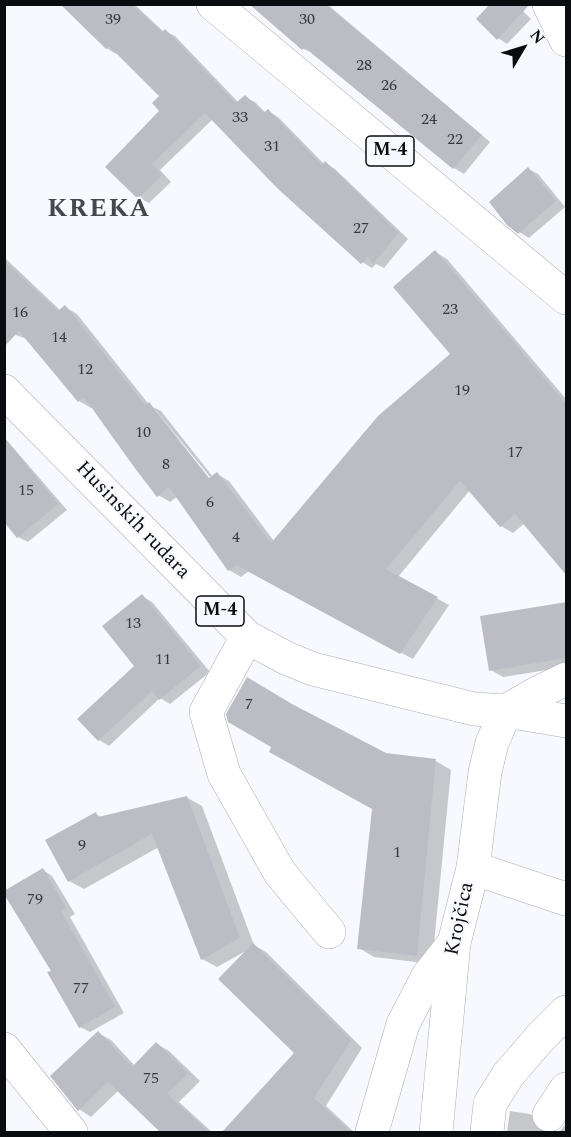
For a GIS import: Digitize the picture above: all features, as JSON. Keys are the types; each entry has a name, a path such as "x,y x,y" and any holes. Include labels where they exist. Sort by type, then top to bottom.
{"main road":[{"name":"M-4","path":"213,4 567,298"},
{"path":"549,4 567,40"},
{"name":"Husinskih rudara","path":"4,391 247,637 286,658 313,669 474,709 506,711"},
{"path":"247,637 206,712 215,747 224,774 280,873 329,932"},
{"path":"506,711 567,679"},
{"name":"M-4","path":"506,711 567,721"},
{"name":"Krojčica","path":"436,1132 454,943 472,868 484,771 492,743 506,711"},
{"path":"472,868 567,899"},
{"path":"372,1132 403,1024 428,976 454,943"},
{"path":"487,1132 490,1104 508,1076 540,1038 567,1012"},
{"path":"4,1049 71,1132"}],"building":[{"path":"60,4 131,4 162,32 165,29 236,103 245,95 264,113 268,109 322,165 325,161 399,233 373,264 368,257 361,264 277,188 205,113 152,164 162,175 138,199 105,167 159,111 152,103 159,96 109,46 106,49"},
{"path":"249,4 325,4 482,135 453,169 304,47 302,50"},
{"path":"490,4 530,4 497,40 476,19"},
{"path":"528,167 556,201 518,234 507,225 489,202"},
{"path":"435,250 567,405 567,576 515,514 500,527 460,481 386,569 438,597 400,654 236,565 228,571 169,487 157,497 84,397 78,402 19,331 4,347 4,261 58,311 65,305 145,405 149,402 209,478 217,472 271,543 378,416 450,354 393,287"},
{"path":"4,437 58,504 17,538 4,522"},
{"path":"142,594 201,666 159,700 152,691 98,741 77,719 134,666 102,626"},
{"path":"567,602 567,658 489,671 480,616"},
{"path":"247,677 292,704 386,753 436,759 417,956 357,949 372,809 269,752 271,747 228,722 226,714"},
{"path":"187,796 240,938 201,960 152,834 68,882 45,840 96,812 98,817"},
{"path":"43,868 66,908 61,911 115,1007 79,1028 47,972 51,971 4,894 4,891"},
{"path":"253,943 351,1040 314,1098 351,1132 222,1132 294,1053 218,979"},
{"path":"98,1031 132,1067 156,1042 188,1073 167,1094 209,1132 160,1132 108,1082 78,1111 50,1076"}],"district":[{"name":"KREKA","path":"99,211"}]}
